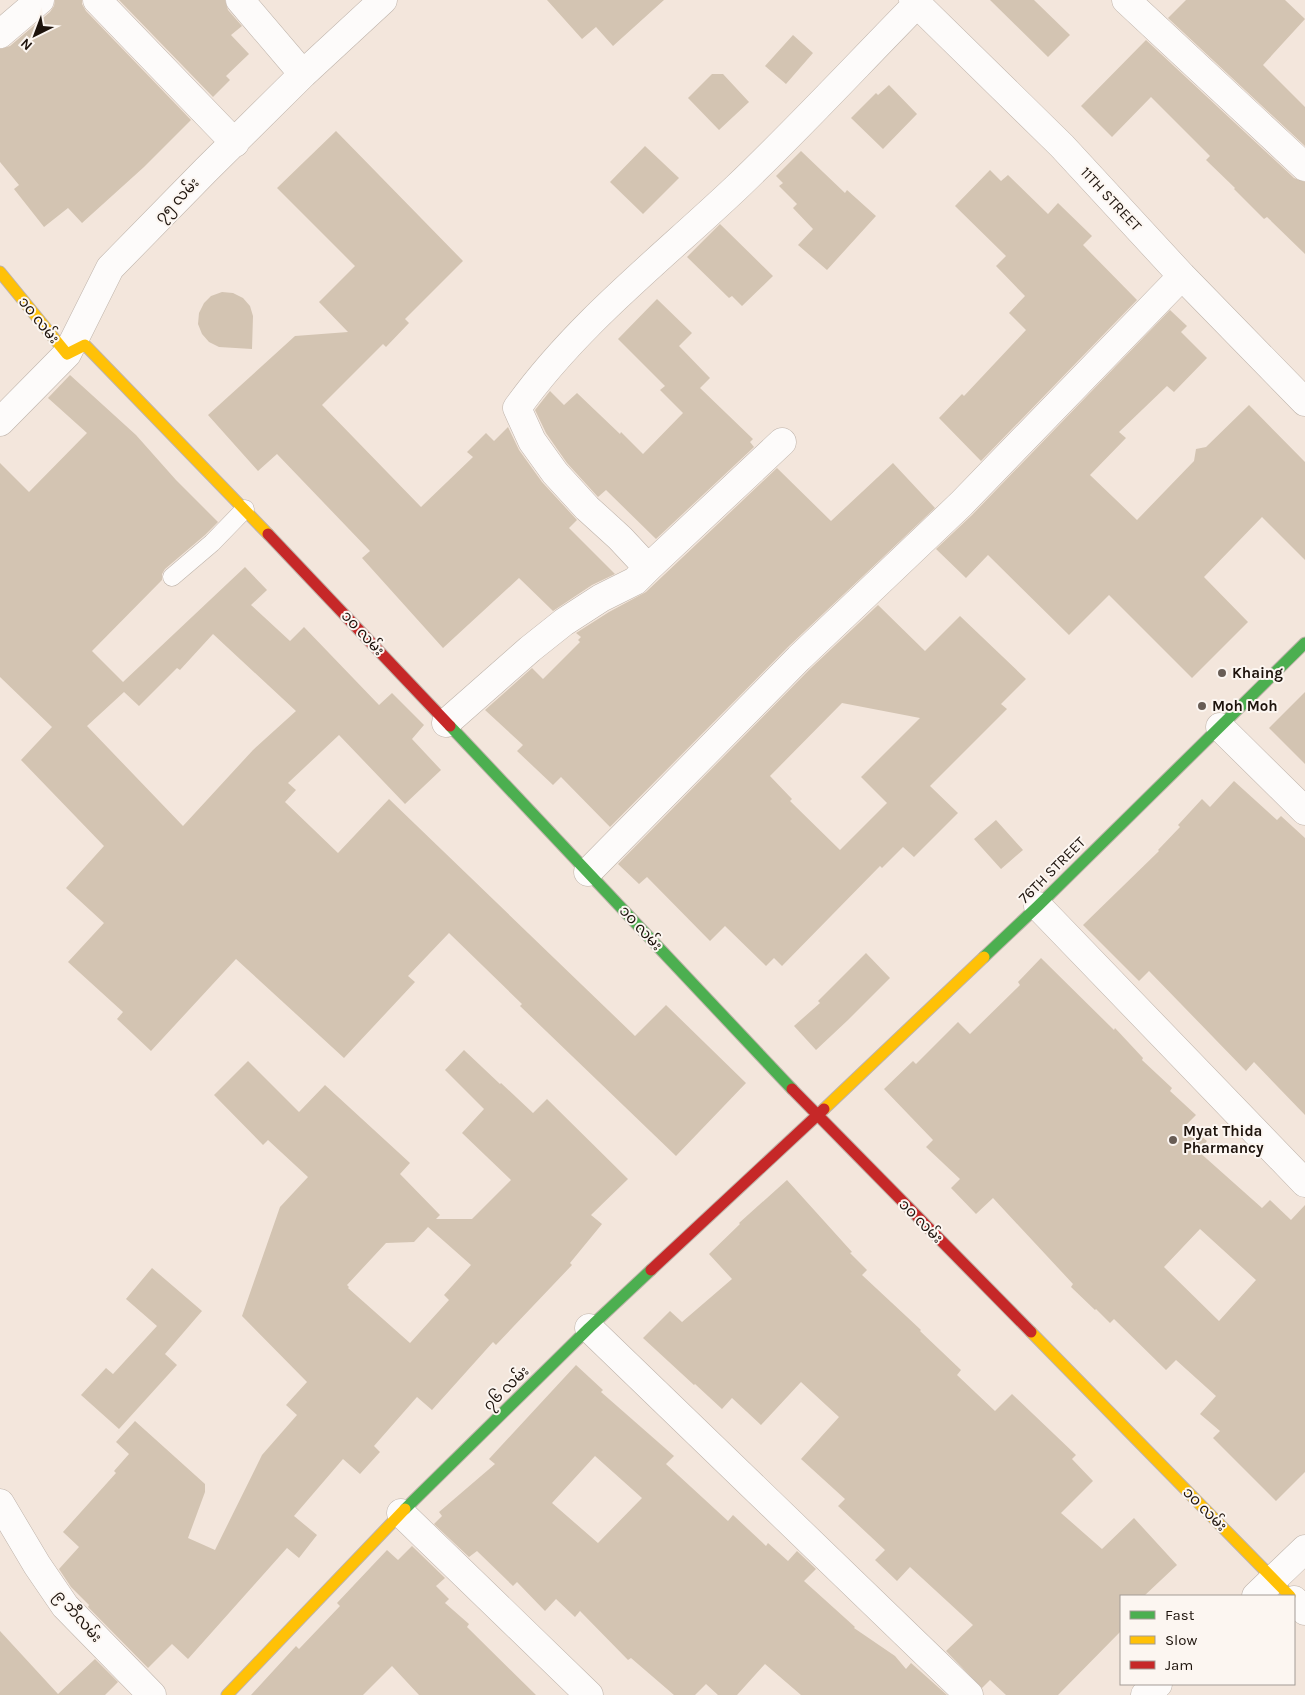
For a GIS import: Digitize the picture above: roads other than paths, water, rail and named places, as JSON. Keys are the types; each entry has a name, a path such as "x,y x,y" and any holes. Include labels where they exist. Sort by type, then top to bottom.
{"street":[{"path":"0,34 40,0"},
{"path":"97,0 235,143"},
{"path":"240,0 303,74"},
{"name":"၇၅ လမ်း","path":"0,422 67,354 110,268 303,74 383,0"},
{"path":"648,568 620,538 587,508 555,473 532,441 517,408 538,378 588,325 737,187 915,2"},
{"name":"11TH STREET","path":"915,2 1062,146 1182,276 1305,402"},
{"path":"1142,5 1305,168"},
{"name":"၁၀ လမ်း","path":"0,272 67,354 85,345 305,572 817,1115 1273,1591"},
{"path":"588,872 799,658 961,504 1182,276"},
{"path":"446,723 530,649 564,622 601,598 635,581 782,442"},
{"name":"76TH STREET","path":"817,1115 1038,906 1305,644"},
{"path":"1220,728 1305,811"},
{"path":"1038,906 1305,1183"},
{"name":"၇၆ လမ်း","path":"227,1695 401,1513 589,1328 817,1115"},
{"path":"589,1328 969,1695"},
{"name":"၉ ဘီလမ်း","path":"0,1503 37,1565 65,1606 152,1695"},
{"path":"401,1513 589,1695"},
{"path":"1273,1591 1305,1549"},
{"path":"1295,1601 1305,1611"},
{"path":"1145,1695 1157,1685"}],"lane":[{"path":"172,577 212,543 244,509"}],"place":[{"name":"Khaing","path":"1222,673"},
{"name":"Moh Moh","path":"1202,706"},
{"name":"Myat Thida Pharmancy","path":"1173,1140"}]}
